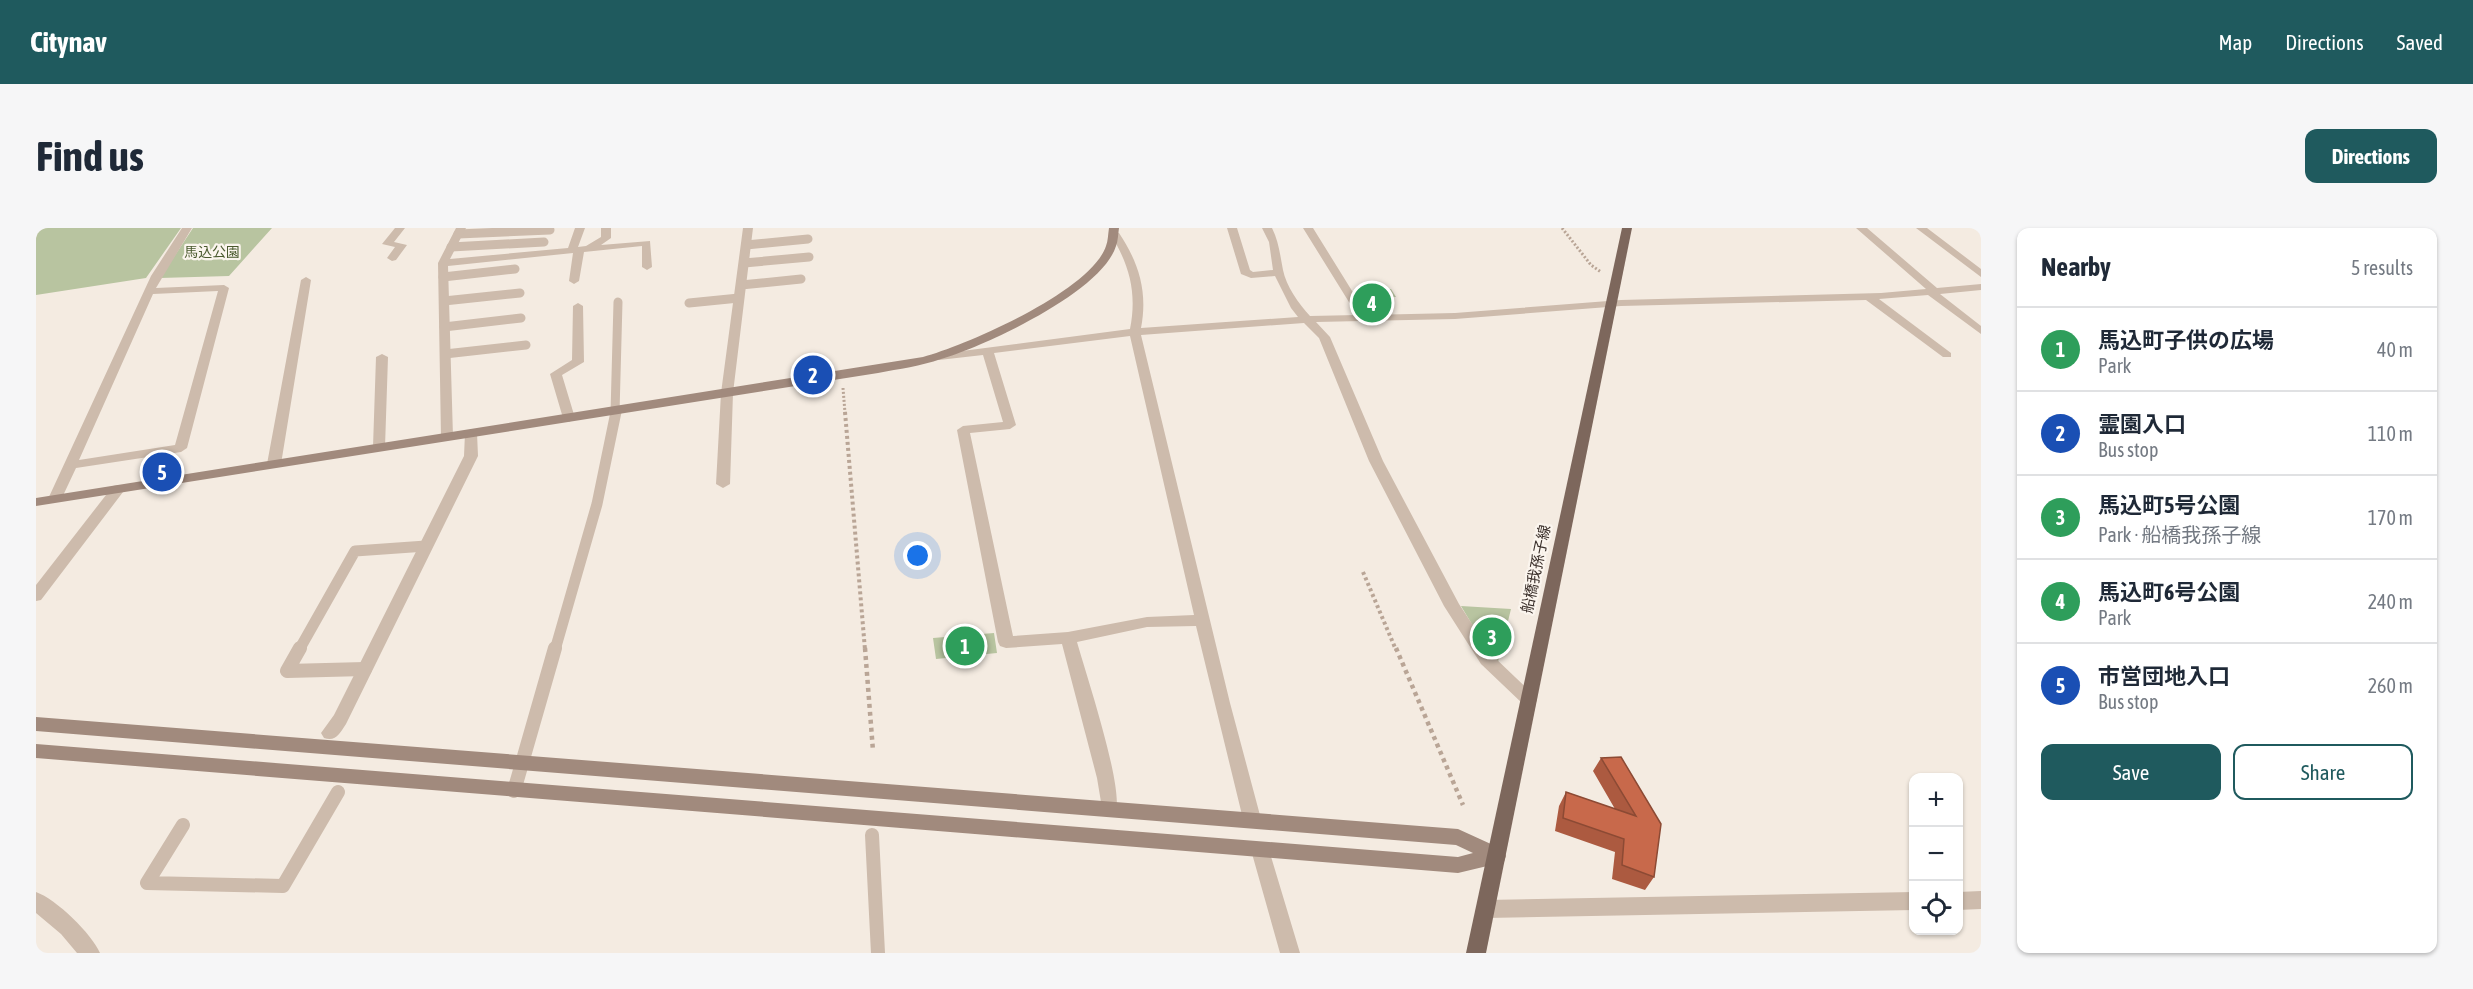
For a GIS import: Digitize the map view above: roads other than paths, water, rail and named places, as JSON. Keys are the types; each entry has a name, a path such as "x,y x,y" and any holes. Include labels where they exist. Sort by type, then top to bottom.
{"main road":[{"name":"船橋我孫子線","path":"1476,953 1627,228"}],"street":[{"path":"55,499 149,291 187,228"},
{"path":"392,258 402,245 387,244 400,228"},
{"path":"574,281 580,228"},
{"path":"579,250 606,238 606,228"},
{"path":"723,484 727,393 748,228"},
{"path":"1232,228 1245,272 1251,275 1278,273"},
{"path":"1267,228 1274,242 1278,273 1296,308 1324,337 1376,461 1452,606 1487,660 1528,700"},
{"path":"1308,228 1364,318"},
{"path":"1861,228 1981,331"},
{"path":"1921,228 1981,274"},
{"path":"447,437 443,263 459,231"},
{"path":"1115,232 1124,248 1140,292 1135,332 1222,703 1252,819"},
{"path":"939,357 1016,324 1069,292 1110,251 1115,232"},
{"path":"443,263 647,243 647,267"},
{"path":"274,464 306,280"},
{"path":"36,502 842,375 939,357 1135,332 1309,319 1455,316 1611,304 1868,296 1981,287"},
{"path":"70,465 181,448 224,288 149,291"},
{"path":"1868,296 1947,355"},
{"path":"569,418 556,374 578,362 578,306"},
{"path":"988,351 1010,425 963,430 1006,642 1068,638 1147,622 1203,620"},
{"path":"379,447 382,357"},
{"path":"330,733 340,719 471,456 471,433"},
{"path":"36,596 118,489"},
{"path":"1068,638 1106,778 1110,809"},
{"path":"36,724 1458,837 1497,856"},
{"path":"36,751 1458,865 1497,856"},
{"path":"1260,850 1290,953"},
{"path":"1963,901 1981,900"},
{"path":"36,901 68,928 90,953"},
{"path":"1485,909 1909,902"}],"lane":[{"path":"459,231 550,230"},
{"path":"746,244 808,239"},
{"path":"451,247 544,242"},
{"path":"744,263 809,257"},
{"path":"443,277 515,269"},
{"path":"741,285 801,279"},
{"path":"444,301 520,293"},
{"path":"689,303 739,298"},
{"path":"514,791 597,504 615,410 618,302"},
{"path":"444,327 521,318"},
{"path":"445,354 526,345"},
{"path":"365,669 287,671 355,551 426,546"},
{"path":"183,825 147,883 284,886 338,792"},
{"path":"872,835 878,953"}],"place":[{"name":"馬込町6号公園","path":"1372,303"},
{"name":"霊園入口","path":"813,375"},
{"name":"市営団地入口","path":"162,472"},
{"name":"馬込町5号公園","path":"1492,637"},
{"name":"馬込町子供の広場","path":"965,646"}],"park label":[{"name":"馬込公園","path":"212,252"}]}
